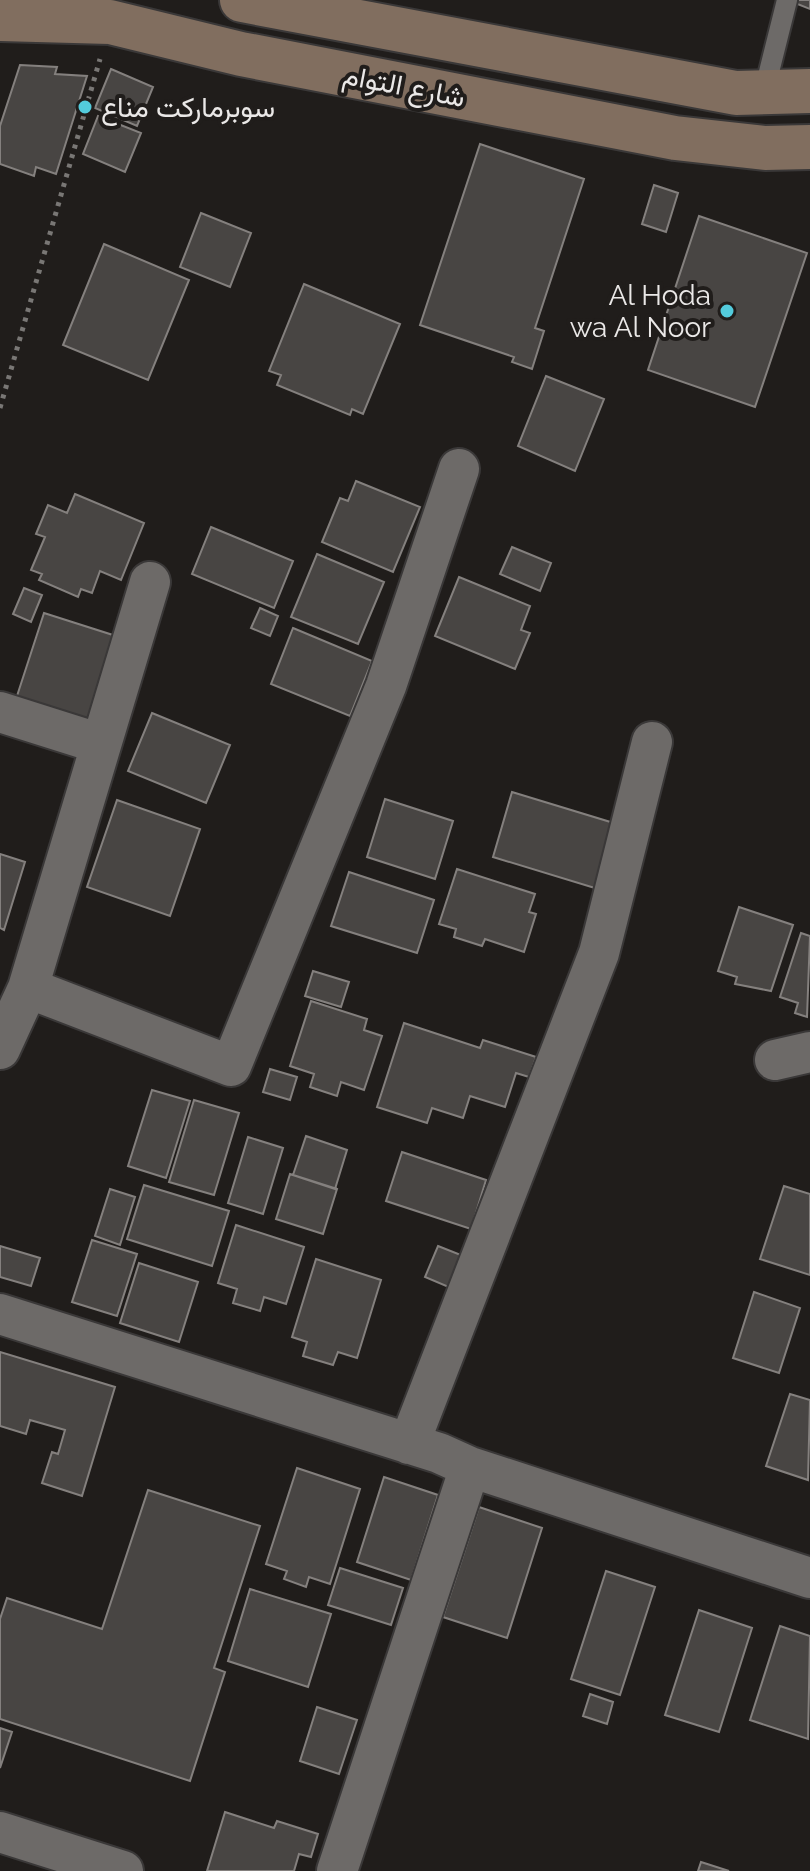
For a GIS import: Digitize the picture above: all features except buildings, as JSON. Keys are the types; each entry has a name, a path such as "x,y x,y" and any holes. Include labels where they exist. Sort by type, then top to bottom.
{"main road":[{"name":"شارع التوام","path":"242,0 736,93 810,91"},
{"name":"شارع التوام","path":"0,19 110,22 241,54 675,138 765,148 810,147"}],"street":[{"path":"28,988 231,1066 386,686 459,469"},
{"path":"0,1049 28,988 150,582"},
{"path":"0,712 101,744"},
{"path":"409,1444 599,953 652,742"},
{"path":"0,1314 409,1444 470,1467 810,1578"},
{"path":"337,1871 470,1467"},
{"path":"0,1832 123,1871"}],"lane":[{"path":"764,92 787,0"}],"path":[{"path":"0,408 110,22"}],"place":[{"name":"سوبرماركت مناع","path":"85,107"},
{"name":"Al Hoda wa Al Noor","path":"727,311"}]}
